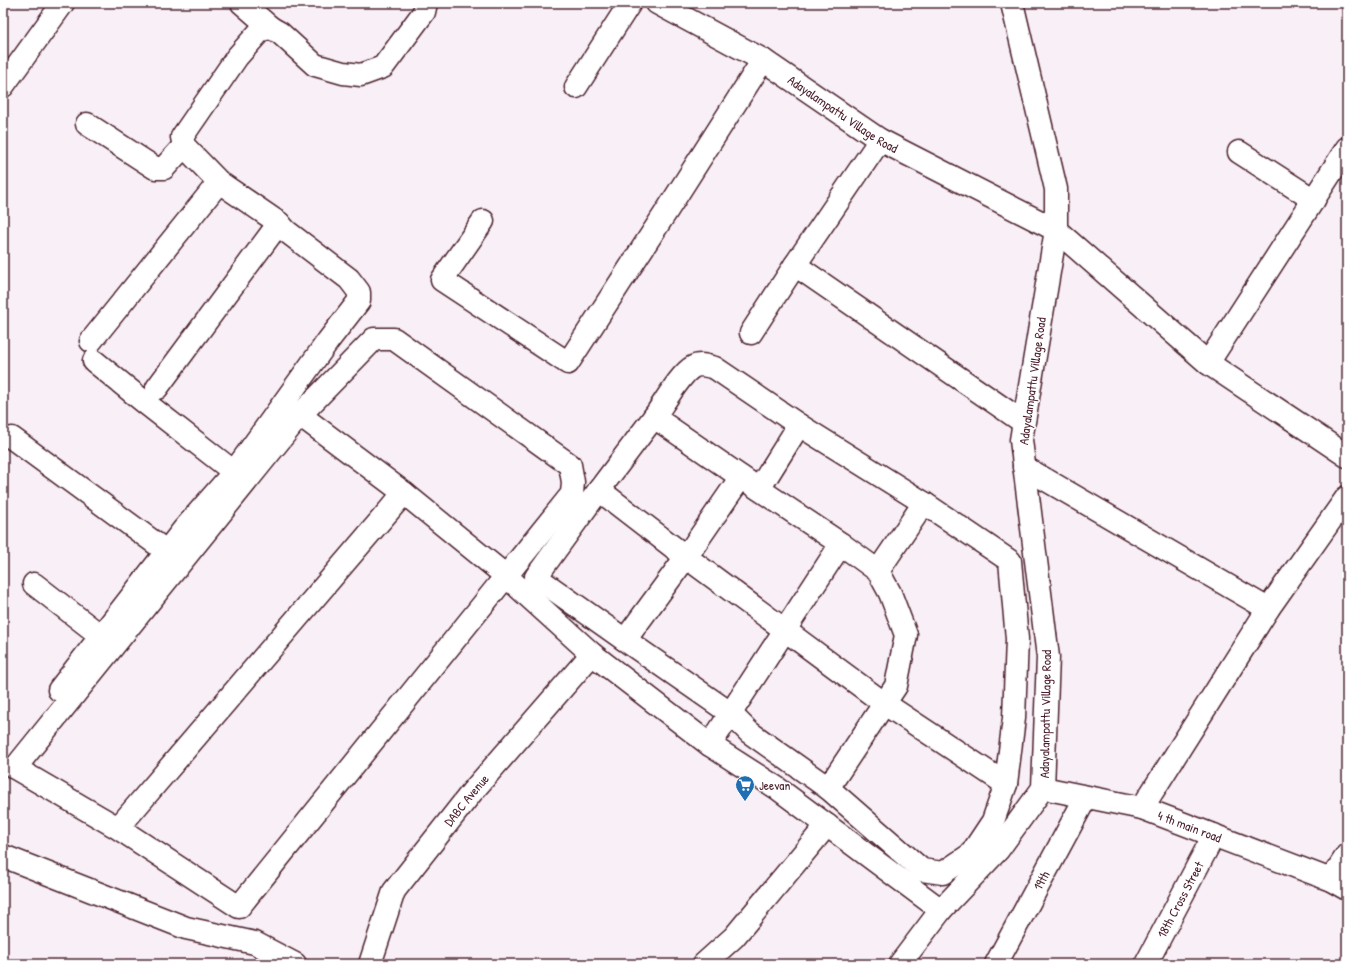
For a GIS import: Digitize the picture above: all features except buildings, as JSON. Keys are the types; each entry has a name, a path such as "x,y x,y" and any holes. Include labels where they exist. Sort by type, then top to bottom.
{"street":[{"path":"3,86 63,3"},
{"path":"242,3 271,28 280,33 315,65 343,74 361,75 383,67 424,12 426,3"},
{"path":"576,87 630,3"},
{"name":"Adayalampattu Village Road","path":"657,3 762,60 880,140 1056,230 1021,440 1048,657 1043,788 998,850 941,910 900,964"},
{"path":"1012,3 1056,189 1056,230 1208,363 1347,456"},
{"path":"3,762 184,529 234,472 328,341 359,301 360,292 349,280 286,231 279,223 219,182 184,146 182,137 237,57 261,30 271,28"},
{"path":"483,222 442,280 568,364 762,60"},
{"path":"87,124 155,168 164,168 184,146"},
{"path":"751,333 795,265 880,140"},
{"path":"1208,363 1347,148"},
{"path":"1239,152 1314,200"},
{"path":"219,182 93,351 143,401 234,472"},
{"path":"157,388 279,223"},
{"path":"795,265 1023,422"},
{"path":"374,339 394,339 570,466 573,482 572,494 506,576 239,907 118,828 15,768 300,415 374,339"},
{"path":"703,365 715,368 799,425 924,503 1010,561 1017,639 1014,718 1006,784 993,821 971,854 943,873 922,870 828,788 749,732 730,713 536,577 684,375 693,367 703,365"},
{"path":"300,415 404,494 506,576 592,654 710,745 778,788 941,910"},
{"path":"654,417 841,544 878,571 890,593 906,635 896,686 828,788"},
{"path":"759,489 799,425"},
{"path":"12,438 166,552"},
{"path":"1024,467 1268,609"},
{"path":"625,640 686,557 741,477"},
{"path":"599,490 686,557 884,704 1006,784"},
{"path":"118,828 404,494"},
{"path":"1142,808 1268,609 1347,497"},
{"path":"878,571 924,503"},
{"path":"710,745 841,544"},
{"path":"34,584 101,636"},
{"name":"DABC Avenue","path":"370,964 394,891 472,792 592,654"},
{"name":"4 th main road","path":"1043,788 1142,808 1339,885"},
{"name":"19th","path":"996,964 1086,797"},
{"path":"704,964 734,937 827,825"},
{"name":"18th Cross Street","path":"1146,964 1214,835"},
{"path":"1339,885 1347,855"},
{"path":"3,856 186,928 255,943 295,964"}],"place":[{"name":"Jeevan","path":"745,802"}]}
